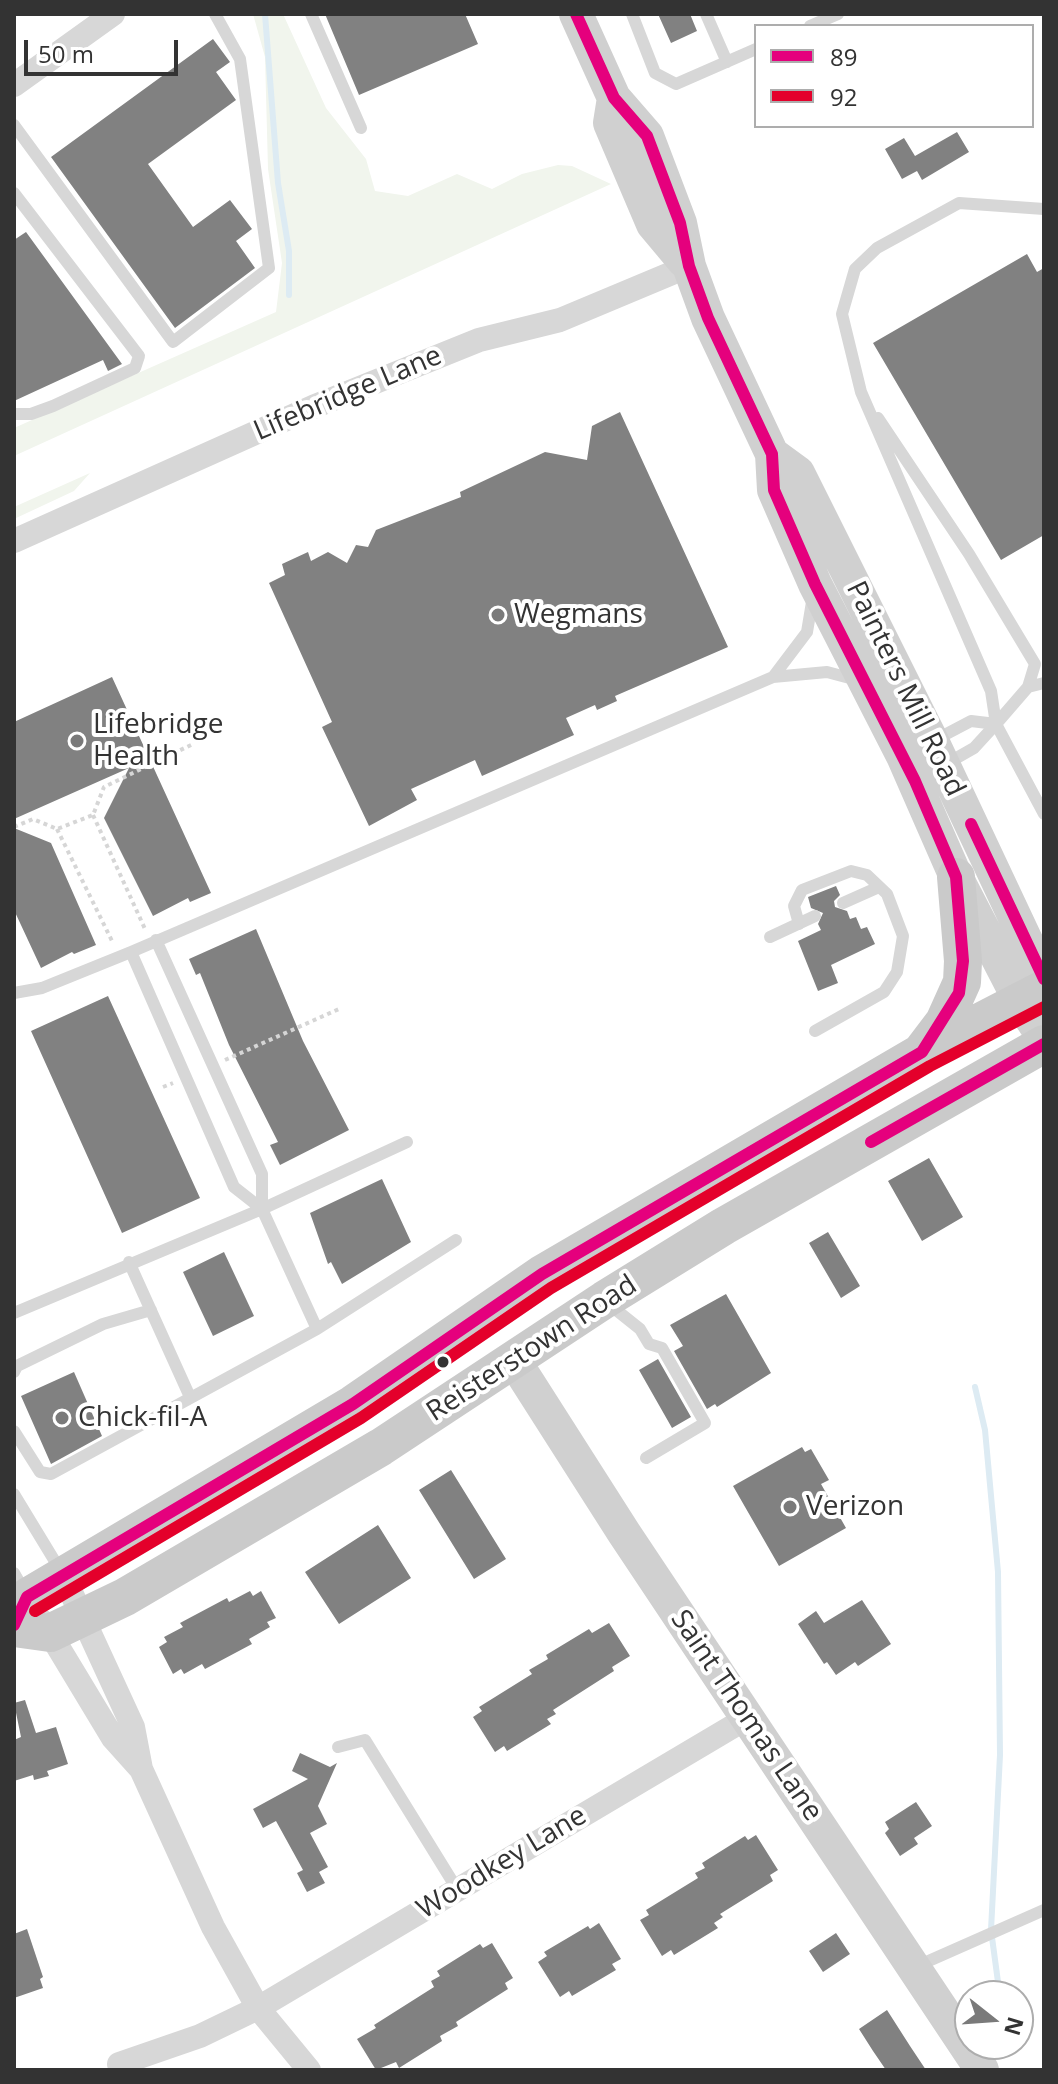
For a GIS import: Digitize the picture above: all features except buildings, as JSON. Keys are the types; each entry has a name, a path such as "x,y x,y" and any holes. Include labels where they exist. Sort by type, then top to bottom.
{"main road":[{"name":"Painters Mill Road","path":"576,14 614,98 647,136 680,223 689,266 708,318 772,454 774,490 815,584 863,681 922,757 956,877 1036,990"},
{"name":"Painters Mill Road","path":"772,454 798,473 922,757 1036,990 1044,1038"},
{"path":"922,1052 944,1022 962,982 956,877"},
{"name":"Reisterstown Road","path":"34,1612 63,1575 353,1404 542,1274 922,1052 1036,990"},
{"name":"Reisterstown Road","path":"34,1612 125,1597 381,1447 604,1300 724,1226 1044,1044"},
{"name":"Saint Thomas Lane","path":"513,1359 982,2070"}],"street":[{"path":"14,85 113,14"},
{"name":"Lifebridge Lane","path":"14,541 313,407 479,340 568,317 689,266"},
{"path":"34,1612 113,1738 141,1769"},
{"path":"34,1612 133,1727 141,1769 213,1927 258,2008 309,2070"},
{"name":"Woodkey Lane","path":"119,2064 200,2036 258,2008 747,1718"}],"lane":[{"path":"14,125 173,342 269,268 240,59 215,14"},
{"path":"311,14 361,128"},
{"path":"632,14 655,73 676,84 754,50"},
{"path":"706,14 727,62"},
{"path":"815,24 838,14"},
{"path":"14,193 139,356 135,368 121,375 42,410 14,414"},
{"path":"1044,209 959,203 877,248 855,269 842,314 861,392 991,691 996,724 1038,785 1044,814"},
{"path":"861,392 969,554 1035,664 1028,687 974,748 922,757"},
{"path":"773,677 807,632 815,584"},
{"path":"14,993 42,988 154,942 773,677 827,672 863,681"},
{"path":"1028,687 1044,683"},
{"path":"922,757 971,721 996,724"},
{"path":"799,924 794,906 802,890 851,871 867,875 887,894 903,936 897,972 884,992 815,1031"},
{"path":"843,903 879,887"},
{"path":"770,937 815,916"},
{"path":"154,942 262,1174 262,1209 317,1329"},
{"path":"125,954 234,1187 262,1209"},
{"path":"14,1313 129,1262 262,1209 407,1142"},
{"path":"14,1431 40,1472 51,1474 317,1329 456,1240"},
{"path":"129,1262 190,1397"},
{"path":"604,1300 640,1329 649,1344 662,1348 705,1423 646,1458"},
{"path":"14,1372 17,1366 103,1324 151,1310"},
{"path":"14,1494 63,1575"},
{"path":"338,1747 365,1740 457,1889"},
{"path":"915,1967 1044,1910"}],"path":[{"path":"154,942 93,815 104,787 193,744"},
{"path":"57,829 93,815"},
{"path":"14,827 33,819 57,829 125,954"},
{"path":"212,1066 339,1009"},
{"path":"163,1087 184,1078"}],"shaded area":[{"path":"253,14 283,14 326,108 366,159 375,191 408,196 457,174 492,189 522,174 558,165 572,166 611,184 14,456 14,428 276,312 282,263 268,169 265,57"},
{"path":"90,473 74,491 14,519 14,507"}],"waterway":[{"path":"265,14 278,183 289,251 289,295"},
{"path":"975,1387 985,1430 998,1572 1000,1755 991,1930 998,1980"}],"transit line":[{"name":"89","path":"14,1625 27,1597 353,1404 542,1274 922,1052 959,993 963,961 956,877 915,781 815,584 774,490 772,454 708,318 689,266 680,223 647,136 614,98 576,14"},
{"name":"89","path":"971,824 1044,979"},
{"name":"92","path":"35,1611 361,1418 551,1288 930,1066 1044,1007"},
{"name":"89","path":"871,1142 1044,1044"}],"place":[{"name":"Wegmans","path":"498,615"},
{"name":"Lifebridge Health","path":"77,741"},
{"name":"Chick-fil-A","path":"62,1418"},
{"name":"Verizon","path":"790,1507"}]}
